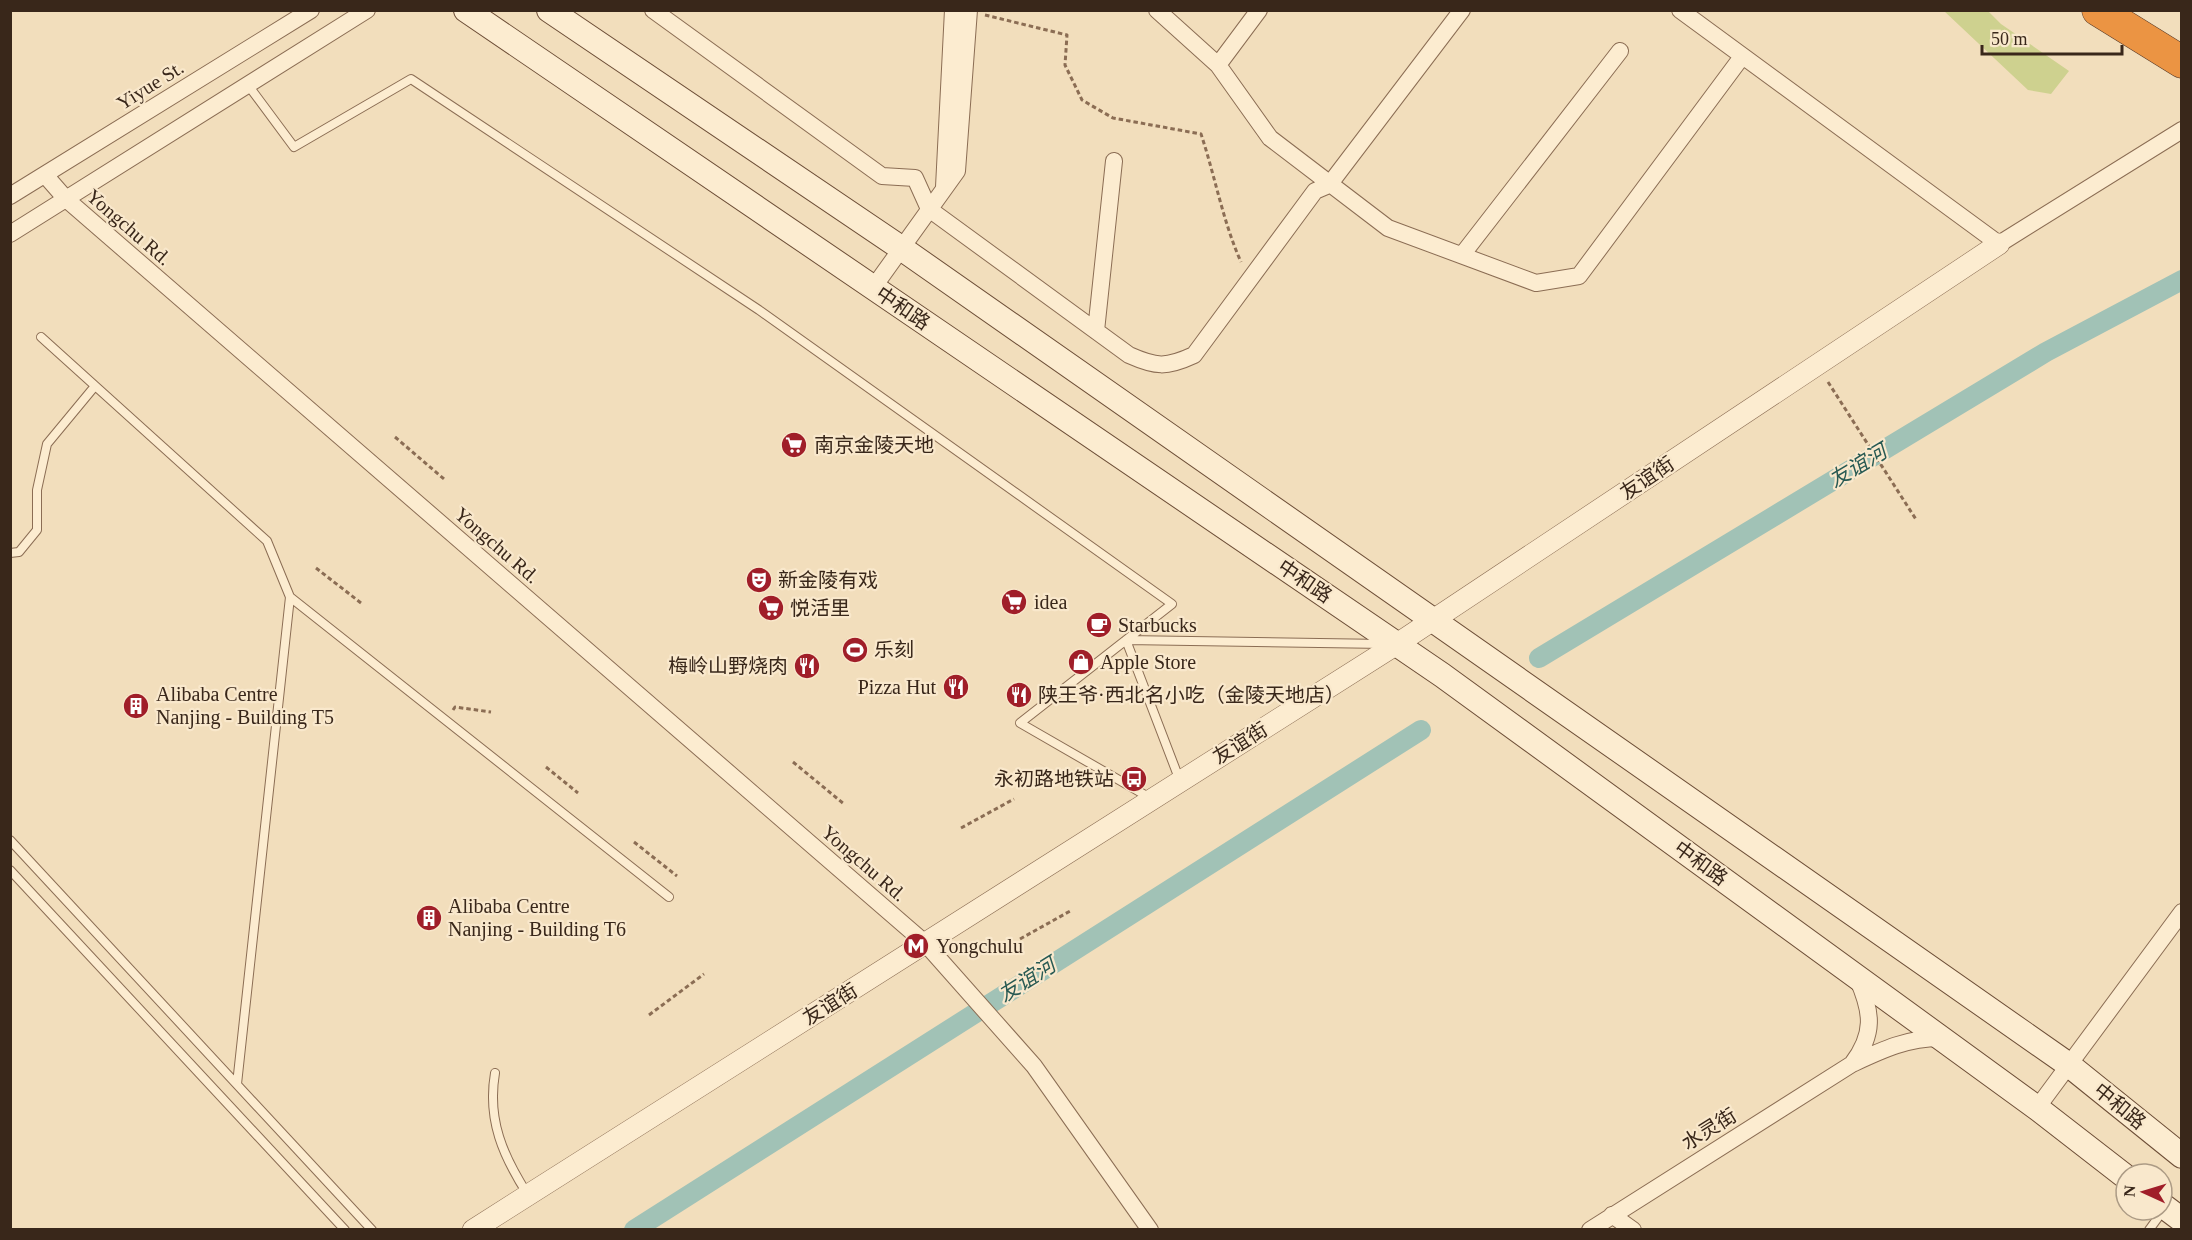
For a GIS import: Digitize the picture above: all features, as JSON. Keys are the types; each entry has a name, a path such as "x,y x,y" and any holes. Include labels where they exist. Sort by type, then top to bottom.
{"highway":[{"path":"2098,10 2181,62"}],"main road":[{"name":"中和路","path":"466,10 1397,644 2037,1108 2114,1168"},
{"name":"中和路","path":"549,10 901,248 2069,1065 2181,1156"}],"street":[{"name":"Yiyue St.","path":"10,196 311,10"},
{"path":"10,234 367,10"},
{"path":"653,10 670,17 882,176 915,178 929,209 1129,355 1151,365 1173,365 1194,355 1315,191 1329,185 1462,10"},
{"path":"944,188 953,10"},
{"path":"1157,10 1218,65 1270,138 1388,228 1536,283 1579,276 1741,57"},
{"path":"1218,65 1259,10"},
{"path":"1680,10 1741,57 1999,244 2181,130"},
{"path":"873,288 957,171 976,13"},
{"path":"1462,255 1620,51"},
{"path":"1096,331 1114,161"},
{"name":"Yongchu Rd.","path":"45,175 66,200 924,944 1034,1066 1150,1230"},
{"name":"友谊街","path":"473,1230 1397,644 1999,244"},
{"path":"2037,1108 2181,912"},
{"path":"1851,1064 1860,1053 1868,1031 1869,1005 1856,976"},
{"name":"水灵街","path":"1590,1230 1851,1064 1892,1044 1919,1038 1940,1038"},
{"path":"1612,1215 1633,1230"}],"lane":[{"path":"248,85 294,147 411,79 759,310 1172,604 1020,723 1152,799"},
{"path":"41,337 267,541 290,597 237,1084"},
{"path":"10,553 19,552 37,530 37,490 47,444 96,386"},
{"path":"290,597 669,897"},
{"path":"1180,782 1126,640 1397,644"},
{"path":"10,840 372,1230"},
{"path":"10,870 345,1230"},
{"path":"495,1073 490,1098 495,1128 511,1169 528,1195"}],"path":[{"path":"976,13 1067,35 1065,65 1082,100 1113,118 1202,134 1217,180 1233,246 1249,280"},
{"path":"1818,365 1917,521"},
{"path":"395,437 444,479"},
{"path":"316,568 361,603"},
{"path":"455,707 491,712"},
{"path":"793,762 844,804"},
{"path":"546,767 578,793"},
{"path":"961,828 1014,799"},
{"path":"634,842 677,876"},
{"path":"1020,939 1072,910"},
{"path":"649,1015 704,974"}],"green space":[{"path":"1944,11 1988,11 2001,24 2069,71 2051,94 2028,90"}],"waterway":[{"name":"友谊河","path":"1539,658 2046,352 2182,280"},
{"name":"友谊河","path":"634,1230 1421,730"}],"place":[{"name":"南京金陵天地","path":"794,445"},
{"name":"新金陵有戏","path":"759,580"},
{"name":"idea","path":"1014,602"},
{"name":"悦活里","path":"771,608"},
{"name":"Starbucks","path":"1099,625"},
{"name":"乐刻","path":"855,650"},
{"name":"Apple Store","path":"1081,662"},
{"name":"梅岭山野烧肉","path":"807,666"},
{"name":"Pizza Hut","path":"956,687"},
{"name":"陕王爷·西北名小吃（金陵天地店）","path":"1019,695"},
{"name":"Alibaba Centre Nanjing - Building T5","path":"136,706"},
{"name":"永初路地铁站","path":"1134,779"},
{"name":"Alibaba Centre Nanjing - Building T6","path":"429,918"},
{"name":"Yongchulu","path":"916,946"}]}
